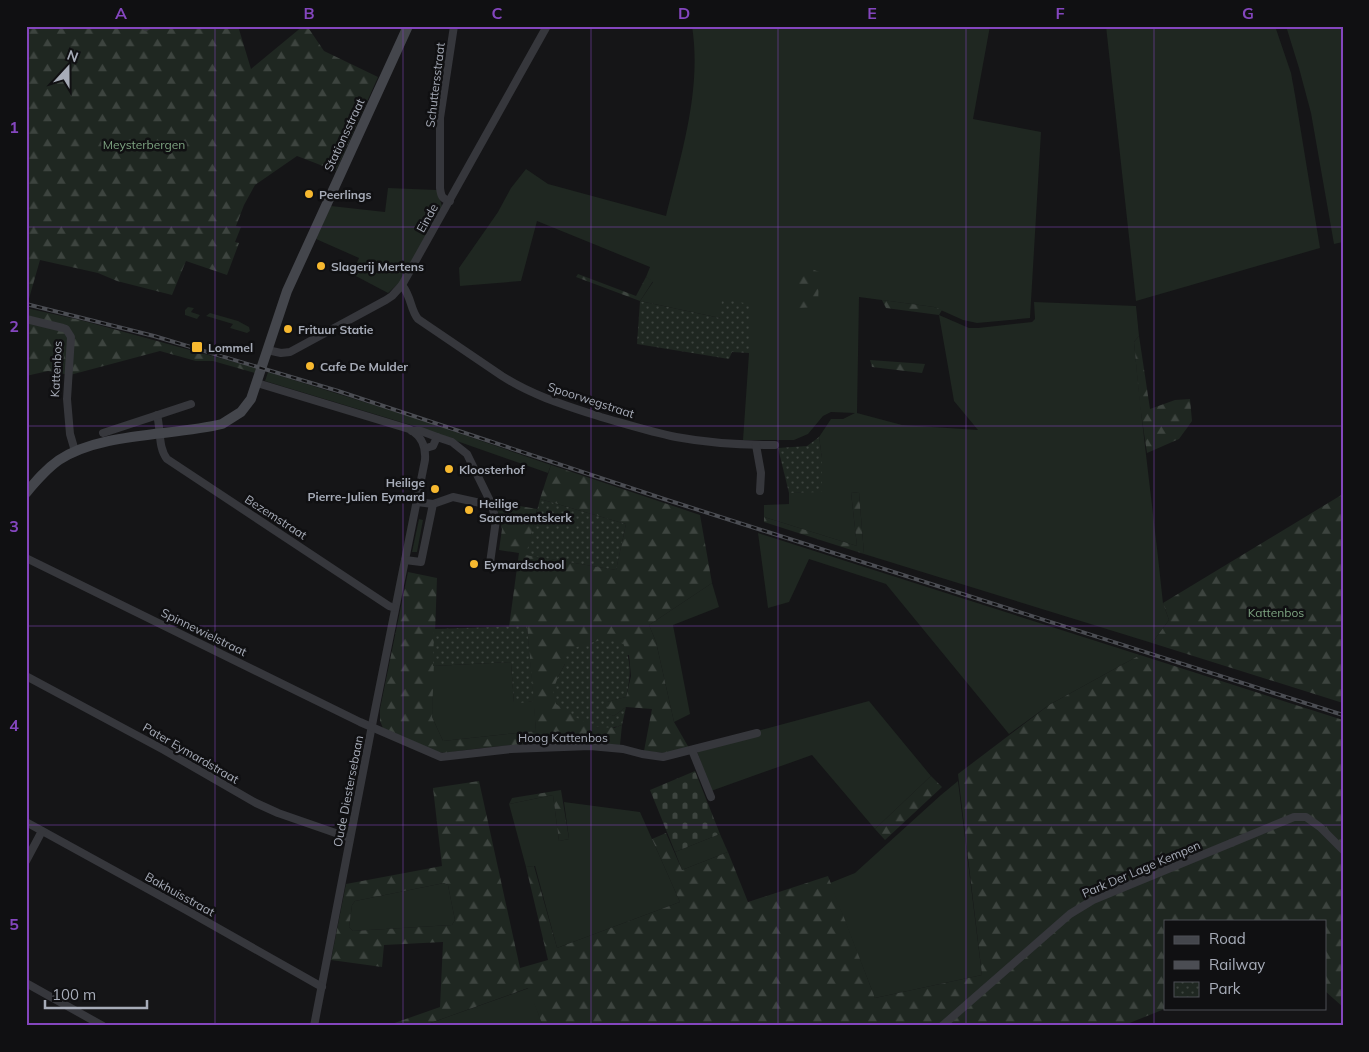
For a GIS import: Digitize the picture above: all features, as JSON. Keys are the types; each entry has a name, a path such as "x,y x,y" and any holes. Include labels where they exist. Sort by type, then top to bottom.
{"main road":[{"name":"Stationsstraat","path":"257,383 287,291 408,26"},
{"path":"26,492 48,468 75,451 103,442 222,424 234,417 251,399 257,383"}],"street":[{"name":"Schuttersstraat","path":"450,200 444,200 441,196 440,188 440,118 454,26"},
{"name":"Einde","path":"267,350 281,354 290,352 386,300 402,285 547,26"},
{"name":"Spoorwegstraat","path":"402,285 409,293 414,314 418,319 516,385 545,398 581,411 674,437 731,444 775,445"},
{"name":"Kattenbos","path":"26,319 63,328 72,337 67,399 70,434 75,451"},
{"path":"257,383 412,430 422,431 452,442 466,454 491,503 496,520 490,563"},
{"path":"103,433 191,404"},
{"path":"157,415 160,434"},
{"path":"412,430 419,436 426,448 433,446 438,437"},
{"name":"Bezemstraat","path":"160,434 162,450 167,459 389,606 395,608"},
{"path":"756,445 761,473 760,491"},
{"name":"Oude Diestersebaan","path":"314,1026 426,448"},
{"path":"417,502 433,504 454,497 485,504 491,503"},
{"path":"405,560 421,562 433,504"},
{"name":"Spinnewielstraat","path":"26,558 371,727"},
{"name":"Pater Eymardstraat","path":"26,676 164,750 256,803 278,813 350,838"},
{"name":"Hoog Kattenbos","path":"371,727 441,757 522,748 601,747 623,749 663,757 757,733"},
{"path":"692,750 711,797"},
{"name":"Park Der Lage Kempen","path":"942,1026 1070,914 1094,900 1294,817 1306,817 1320,827 1343,850"},
{"name":"Bakhuisstraat","path":"26,822 322,987"},
{"path":"26,861 42,831"},
{"path":"26,983 103,1026"}],"green space":[{"name":"Meysterbergen","path":"26,26 238,26 251,69 303,26 307,26 324,51 378,77 336,171 297,156 255,185 244,205 236,226 241,227 235,242 239,243 227,275 186,261 172,295 117,281 98,273 40,260 28,302 26,301"},
{"path":"692,26 990,26 973,119 1041,132 1030,318 977,323 963,320 934,307 859,297 857,413 902,425 978,430 954,401 939,315 969,328 978,328 1032,322 1035,319 1034,302 1136,306 1139,336 1134,342 1137,375 1163,603 1169,620 1152,643 864,554 859,493 851,492 857,546 764,517 764,505 789,504 789,493 822,491 822,458 819,437 831,419 843,419 855,413 831,412 823,416 808,434 794,440 743,440 749,353 749,304 720,318 640,301 653,282 646,277 650,267 537,221 521,281 460,286 459,268 498,212 511,188 526,169 548,184 666,216 683,146 692,98 694,50"},
{"path":"1106,26 1275,26 1291,73 1320,248 1136,301"},
{"path":"1286,26 1343,26 1343,242 1334,244 1311,113"},
{"path":"388,188 437,190 442,206 401,281 388,293 352,274 359,258 316,239 331,206 385,212"},
{"path":"805,266 819,272 818,307 797,308 797,275"},
{"path":"578,274 636,296 646,277 653,281 640,301 576,277"},
{"path":"722,299 750,304 749,353 732,352 729,359 637,344 640,301 720,318"},
{"path":"882,300 934,307 942,310 939,315 886,308"},
{"path":"188,307 194,308 191,312 200,315 197,319 185,315 185,310"},
{"path":"26,308 80,320 256,368 255,373 213,361 196,361 160,351 70,375 48,371 26,376"},
{"path":"210,313 238,321 249,327 250,331 247,333 230,328 233,324 206,316"},
{"path":"1139,336 1150,409 1175,400 1190,399 1192,421 1179,439 1147,453 1134,342"},
{"path":"870,360 925,364 922,373 872,367"},
{"path":"268,372 412,417 551,465 548,473 414,426 265,381"},
{"path":"819,437 822,458 822,492 789,493 778,448 807,446"},
{"path":"551,465 700,515 712,583 649,625 656,642 674,722 689,748 664,753 644,751 652,709 626,707 614,716 608,714 606,702 626,697 631,676 629,655 565,664 558,677 614,728 622,725 620,745 533,744 446,753 437,752 383,728 380,721 380,709 408,572 437,578 432,717 443,741 536,731 527,626 509,627 519,553 499,550 502,529 496,502 537,509 527,555 616,570 626,524 540,499"},
{"path":"851,492 859,493 864,554 764,522 764,517 857,546"},
{"name":"Kattenbos","path":"1343,494 1343,703 1152,643 1169,620 1163,603"},
{"path":"540,499 626,524 616,570 526,555"},
{"path":"419,519 423,520 417,552 412,552"},
{"path":"758,533 1140,655 1049,705 1009,734 886,584 809,559 789,602 768,608"},
{"path":"712,583 719,607 673,625 690,714 674,722 656,642 649,625"},
{"path":"527,626 534,701 514,704 511,662 433,666 434,629"},
{"path":"604,639 623,643 629,663 630,676 626,697 607,702 609,714 614,716 626,707 622,725 613,727 595,726 572,714 556,704 553,690 565,664 564,659 570,649"},
{"path":"1140,655 1343,720 1343,1007 1326,992 1326,920 1164,920 1164,1009 1122,1026 543,1026 528,988 422,1026 386,1026 440,1007 443,942 384,945 382,967 331,960 346,884 442,866 433,788 479,781 520,968 548,960 526,867 534,866 557,948 680,902 652,839 666,833 682,870 728,852 748,902 828,876 875,998 982,975 958,774 1049,705","holes":["444,883 448,885 455,920 452,925 353,931 349,927 352,905 355,901"]},
{"path":"511,662 514,703 534,701 536,731 443,741 432,717 433,666"},
{"path":"869,701 931,776 875,829 812,755 711,791 698,750 757,731"},
{"path":"695,771 720,834 675,852 650,790"},
{"path":"931,776 942,787 885,840 875,829"},
{"path":"958,781 982,975 875,998 830,883 855,873"},
{"path":"561,790 569,839 559,841 553,795 509,804 512,798"},
{"path":"553,795 559,841 569,839 564,802 640,812 680,902 557,948 535,866 526,867 509,804"},
{"path":"720,834 728,852 682,870 675,852"},
{"path":"444,883 448,885 455,920 452,925 353,931 349,927 352,905 355,901"},
{"path":"529,988 543,1026 422,1026"}],"railway":[{"path":"26,304 154,336 338,391 664,499 1343,715"}],"place":[{"name":"Peerlings","path":"309,194"},
{"name":"Slagerij Mertens","path":"321,266"},
{"name":"Frituur Statie","path":"288,329"},
{"name":"Lommel","path":"197,347"},
{"name":"Cafe De Mulder","path":"310,366"},
{"name":"Kloosterhof","path":"449,469"},
{"name":"Heilige Pierre-Julien Eymard","path":"435,489"},
{"name":"Heilige Sacramentskerk","path":"469,510"},
{"name":"Eymardschool","path":"474,564"}]}
